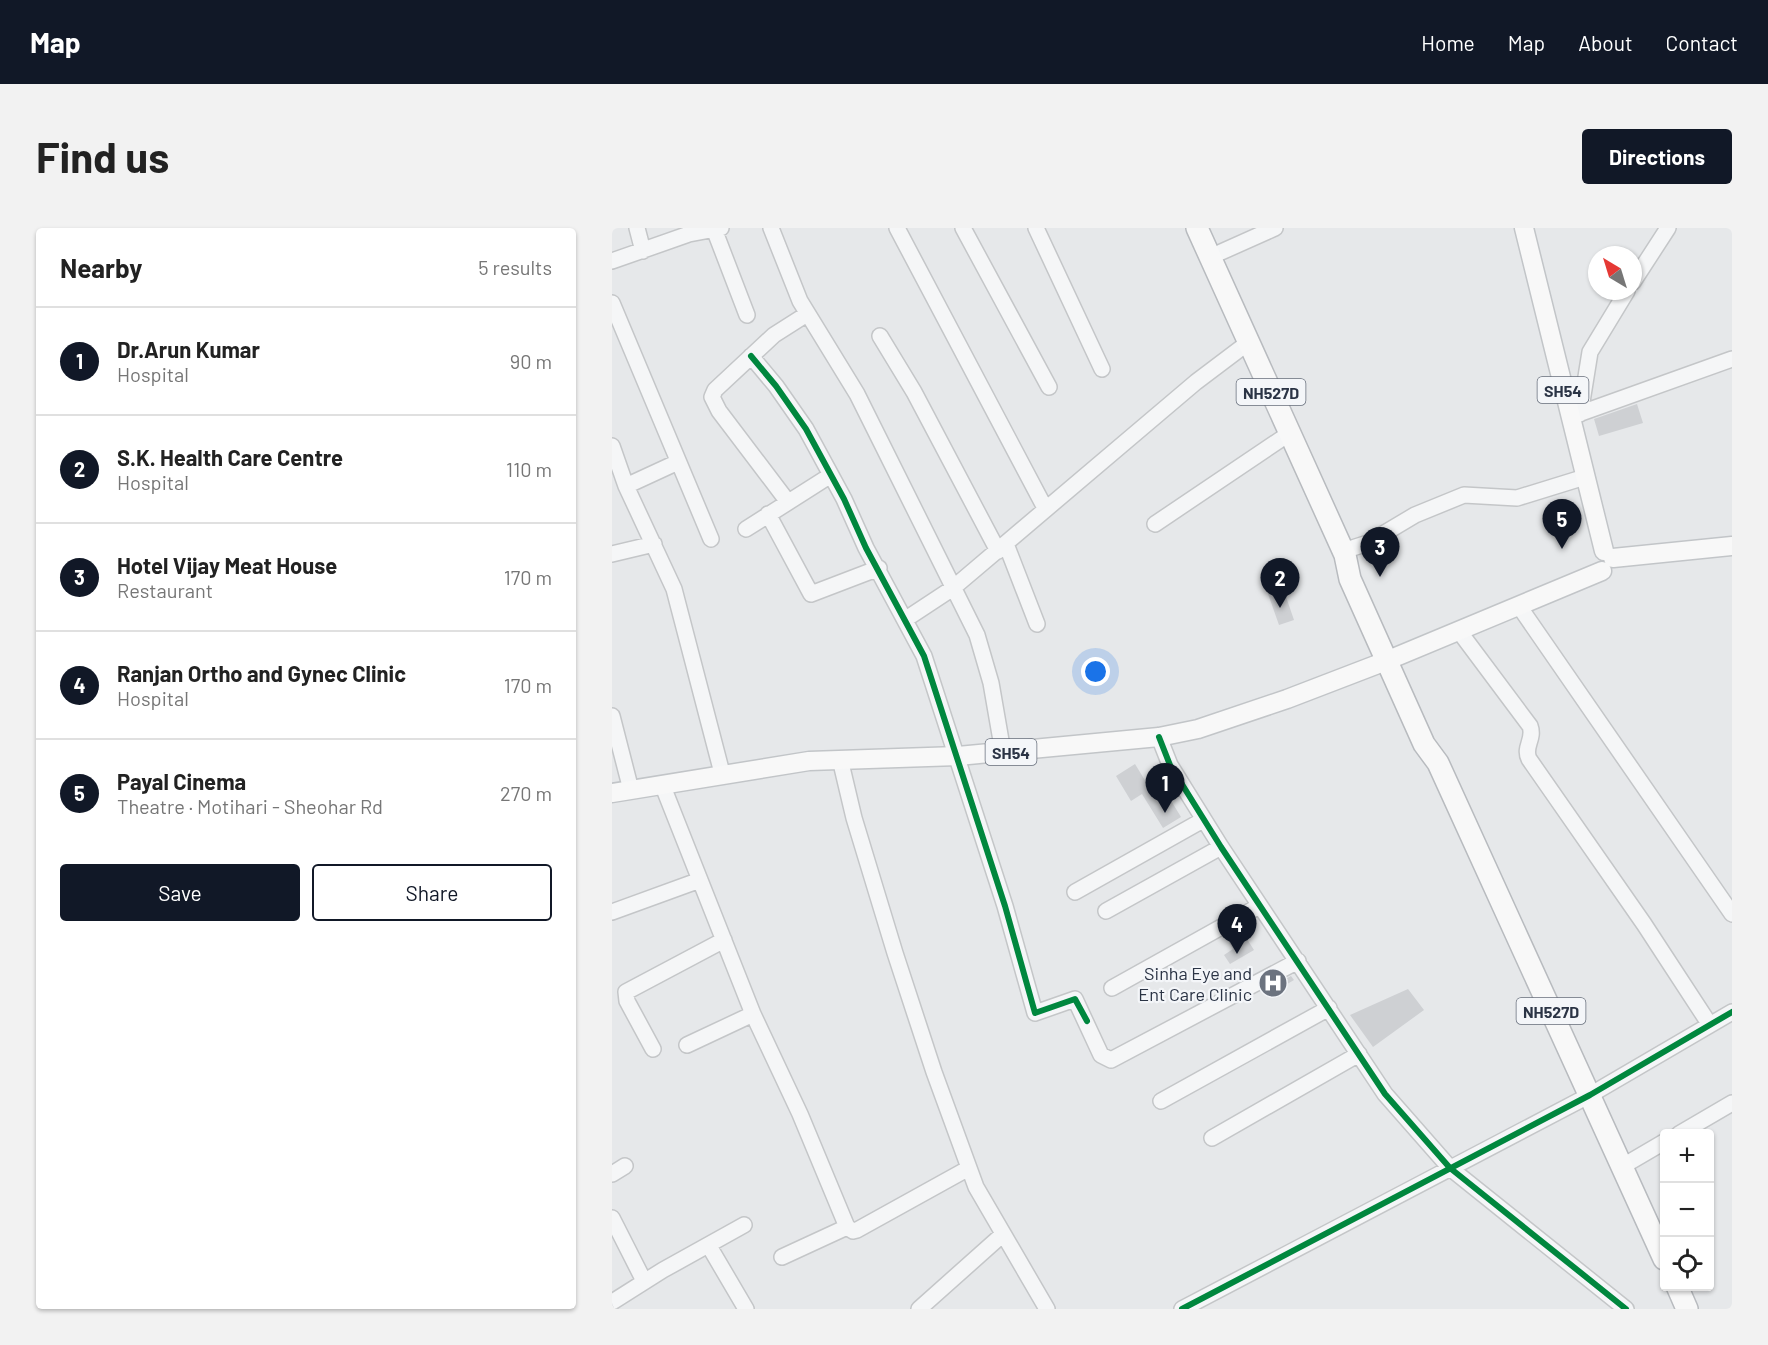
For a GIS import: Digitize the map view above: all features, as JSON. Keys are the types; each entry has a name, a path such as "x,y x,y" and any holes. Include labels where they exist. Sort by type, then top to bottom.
{"highway":[{"name":"NH527D","path":"1197,228 1344,553 1350,579 1393,659 1424,744 1438,763 1660,1248"},
{"path":"1679,1291 1687,1309"}],"main road":[{"name":"SH54","path":"612,793 798,762 958,756 1160,737 1229,720 1393,659 1519,606 1606,560 1585,477 1575,415 1524,228"},
{"path":"1606,560 1732,546"}],"street":[{"path":"637,228 643,251"},
{"path":"771,228 793,286 807,314 857,394 970,620 986,660 1003,752"},
{"path":"897,228 1045,508"},
{"path":"963,228 1049,387"},
{"path":"1036,228 1102,369"},
{"path":"1210,257 1275,228"},
{"path":"1642,268 1668,228"},
{"path":"612,261 689,234 713,229 747,315"},
{"path":"1575,415 1590,352 1622,300"},
{"path":"612,303 711,539"},
{"path":"788,502 713,401 715,390 751,356 774,335 807,314"},
{"path":"880,336 1002,547 1037,624"},
{"path":"906,619 953,588 1196,382 1249,342"},
{"path":"751,356 793,409 831,475 866,548 906,619 936,687 1035,1013 1075,999 1101,1054 1111,1060 1298,961"},
{"path":"1575,415 1732,359"},
{"path":"1155,524 1290,433"},
{"path":"612,446 626,486 674,589 722,773"},
{"path":"626,486 678,462"},
{"path":"746,529 831,475"},
{"path":"1344,553 1368,543 1415,515 1464,495 1517,498 1585,477"},
{"path":"768,514 811,594 879,568"},
{"path":"612,554 654,544"},
{"path":"1519,606 1732,914"},
{"path":"1459,632 1530,726 1532,734 1526,752 1529,759 1644,924 1710,1025"},
{"path":"612,716 631,790"},
{"path":"1160,737 1170,765 1203,820 1385,1094 1450,1168 1626,1309"},
{"path":"840,759 854,818 895,953 933,1072 976,1187 1047,1309"},
{"path":"662,784 753,1014 800,1114 847,1227 853,1231 857,1230 969,1168"},
{"path":"1075,892 1203,820"},
{"path":"1106,911 1221,847"},
{"path":"612,912 700,880"},
{"path":"1112,988 1259,906"},
{"path":"653,1049 627,1001 626,992 724,940"},
{"path":"1161,1101 1329,1008"},
{"path":"1182,1309 1590,1095 1732,1012"},
{"path":"687,1045 753,1014"},
{"path":"1212,1138 1359,1054"},
{"path":"1688,1129 1732,1103"},
{"path":"1623,1166 1660,1145"},
{"path":"612,1218 644,1281"},
{"path":"617,1303 644,1281 744,1226"},
{"path":"782,1257 847,1227"},
{"path":"919,1309 1002,1235"},
{"path":"709,1246 746,1309"}],"building":[{"path":"1637,404 1643,423 1599,436 1594,419"},
{"path":"1282,585 1294,620 1279,625 1267,591"},
{"path":"1135,764 1157,800 1167,794 1181,817 1163,828 1142,794 1131,801 1116,776"},
{"path":"1240,928 1254,950 1230,964 1224,955 1233,949 1225,936"},
{"path":"1291,976 1294,980 1272,993 1269,988"},
{"path":"1408,989 1424,1010 1373,1047 1350,1015"}],"cycle path":[{"path":"751,356 776,386 806,429 924,656 1005,906 1035,1013 1075,999 1087,1021"},
{"path":"1159,737 1170,765 1221,847 1385,1094 1450,1168 1626,1309"},
{"path":"1182,1309 1590,1095 1732,1012"}],"place":[{"name":"Payal Cinema","path":"1562,549"},
{"name":"Hotel Vijay Meat House","path":"1380,577"},
{"name":"S.K. Health Care Centre","path":"1280,608"},
{"name":"Dr.Arun Kumar","path":"1165,813"},
{"name":"Ranjan Ortho and Gynec Clinic","path":"1237,954"},
{"name":"Sinha Eye and Ent Care Clinic","path":"1273,983"}]}
